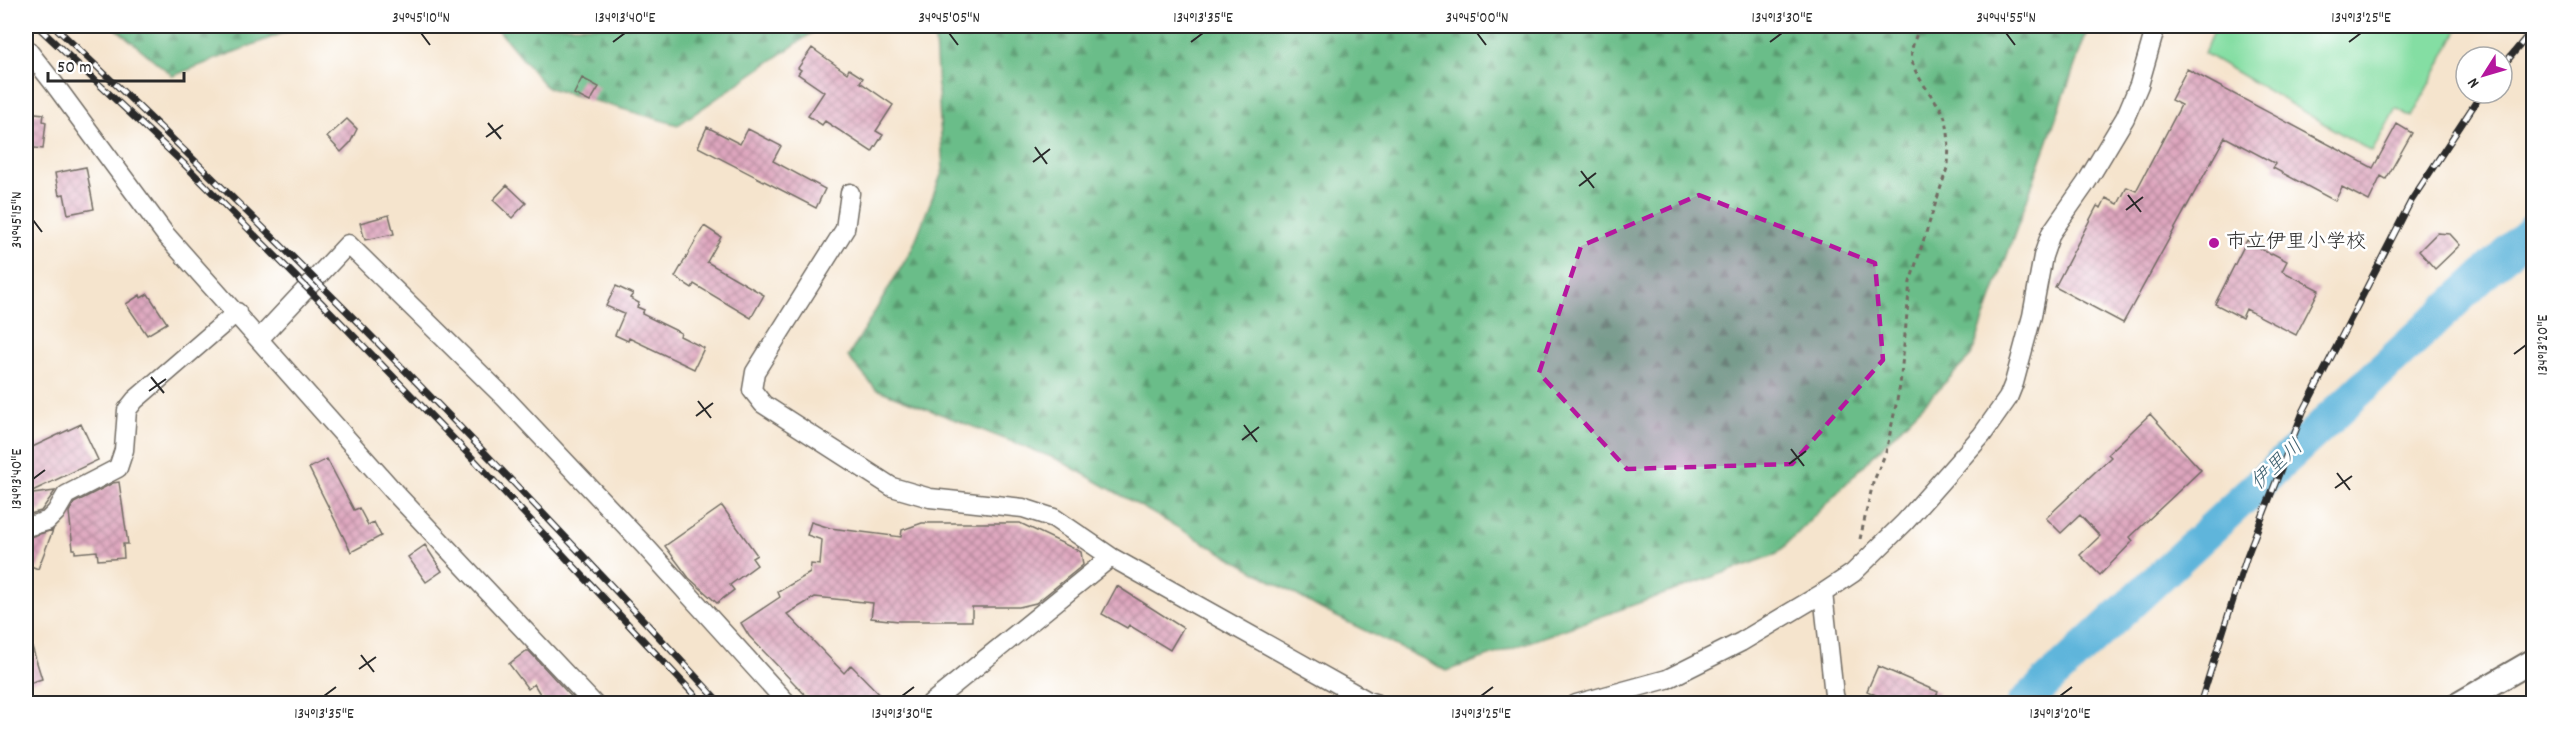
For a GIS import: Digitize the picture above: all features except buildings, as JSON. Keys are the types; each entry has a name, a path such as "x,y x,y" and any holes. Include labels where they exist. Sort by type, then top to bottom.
{"main road":[{"path":"2458,704 2481,697 2534,660"}],"street":[{"path":"1576,704 1666,679 1741,642 1823,593 1853,573 1905,522 1982,435 2008,398 2032,316 2043,256 2051,233 2086,183 2125,118 2139,86 2156,26"},
{"path":"26,48 56,85 165,234 237,312 396,494 594,704"},
{"path":"850,193 845,229 755,372 752,390 763,404 892,488 930,498 1023,508 1054,518 1111,556 1370,703"},
{"path":"260,338 348,244 505,398 644,545 788,704"},
{"path":"26,526 47,521 56,512 66,495 118,468 124,450 127,410 135,399 237,312"},
{"path":"930,704 1111,556"},
{"path":"1823,593 1834,695 1837,704"}],"path":[{"path":"1860,539 1873,483 1886,452 1900,386 1910,282 1948,165 1949,145 1943,113 1915,72 1910,59 1914,39 1921,26"}],"highlighted area":[{"path":"1699,195 1875,263 1883,360 1792,464 1627,469 1539,373 1581,246"}],"green space":[{"path":"113,26 301,26 173,76"},
{"path":"495,26 822,26 678,125 546,87"},
{"path":"893,26 2089,26 1971,356 1777,554 1447,671 1321,609 1059,460 876,389 848,357 912,249 943,170 935,40"},
{"path":"2215,26 2460,26 2412,117 2396,108 2372,152 2204,53"}],"waterway":[{"name":"伊里川","path":"2023,704 2534,228"}],"railway":[{"path":"37,26 183,163 312,293 476,462 703,704"},
{"path":"54,26 310,274 394,359 559,530 721,704"},
{"path":"2514,52 2534,28"},
{"path":"2200,704 2247,556 2303,412 2411,201 2474,105"}],"place":[{"name":"市立伊里小学校","path":"2214,243"}]}
